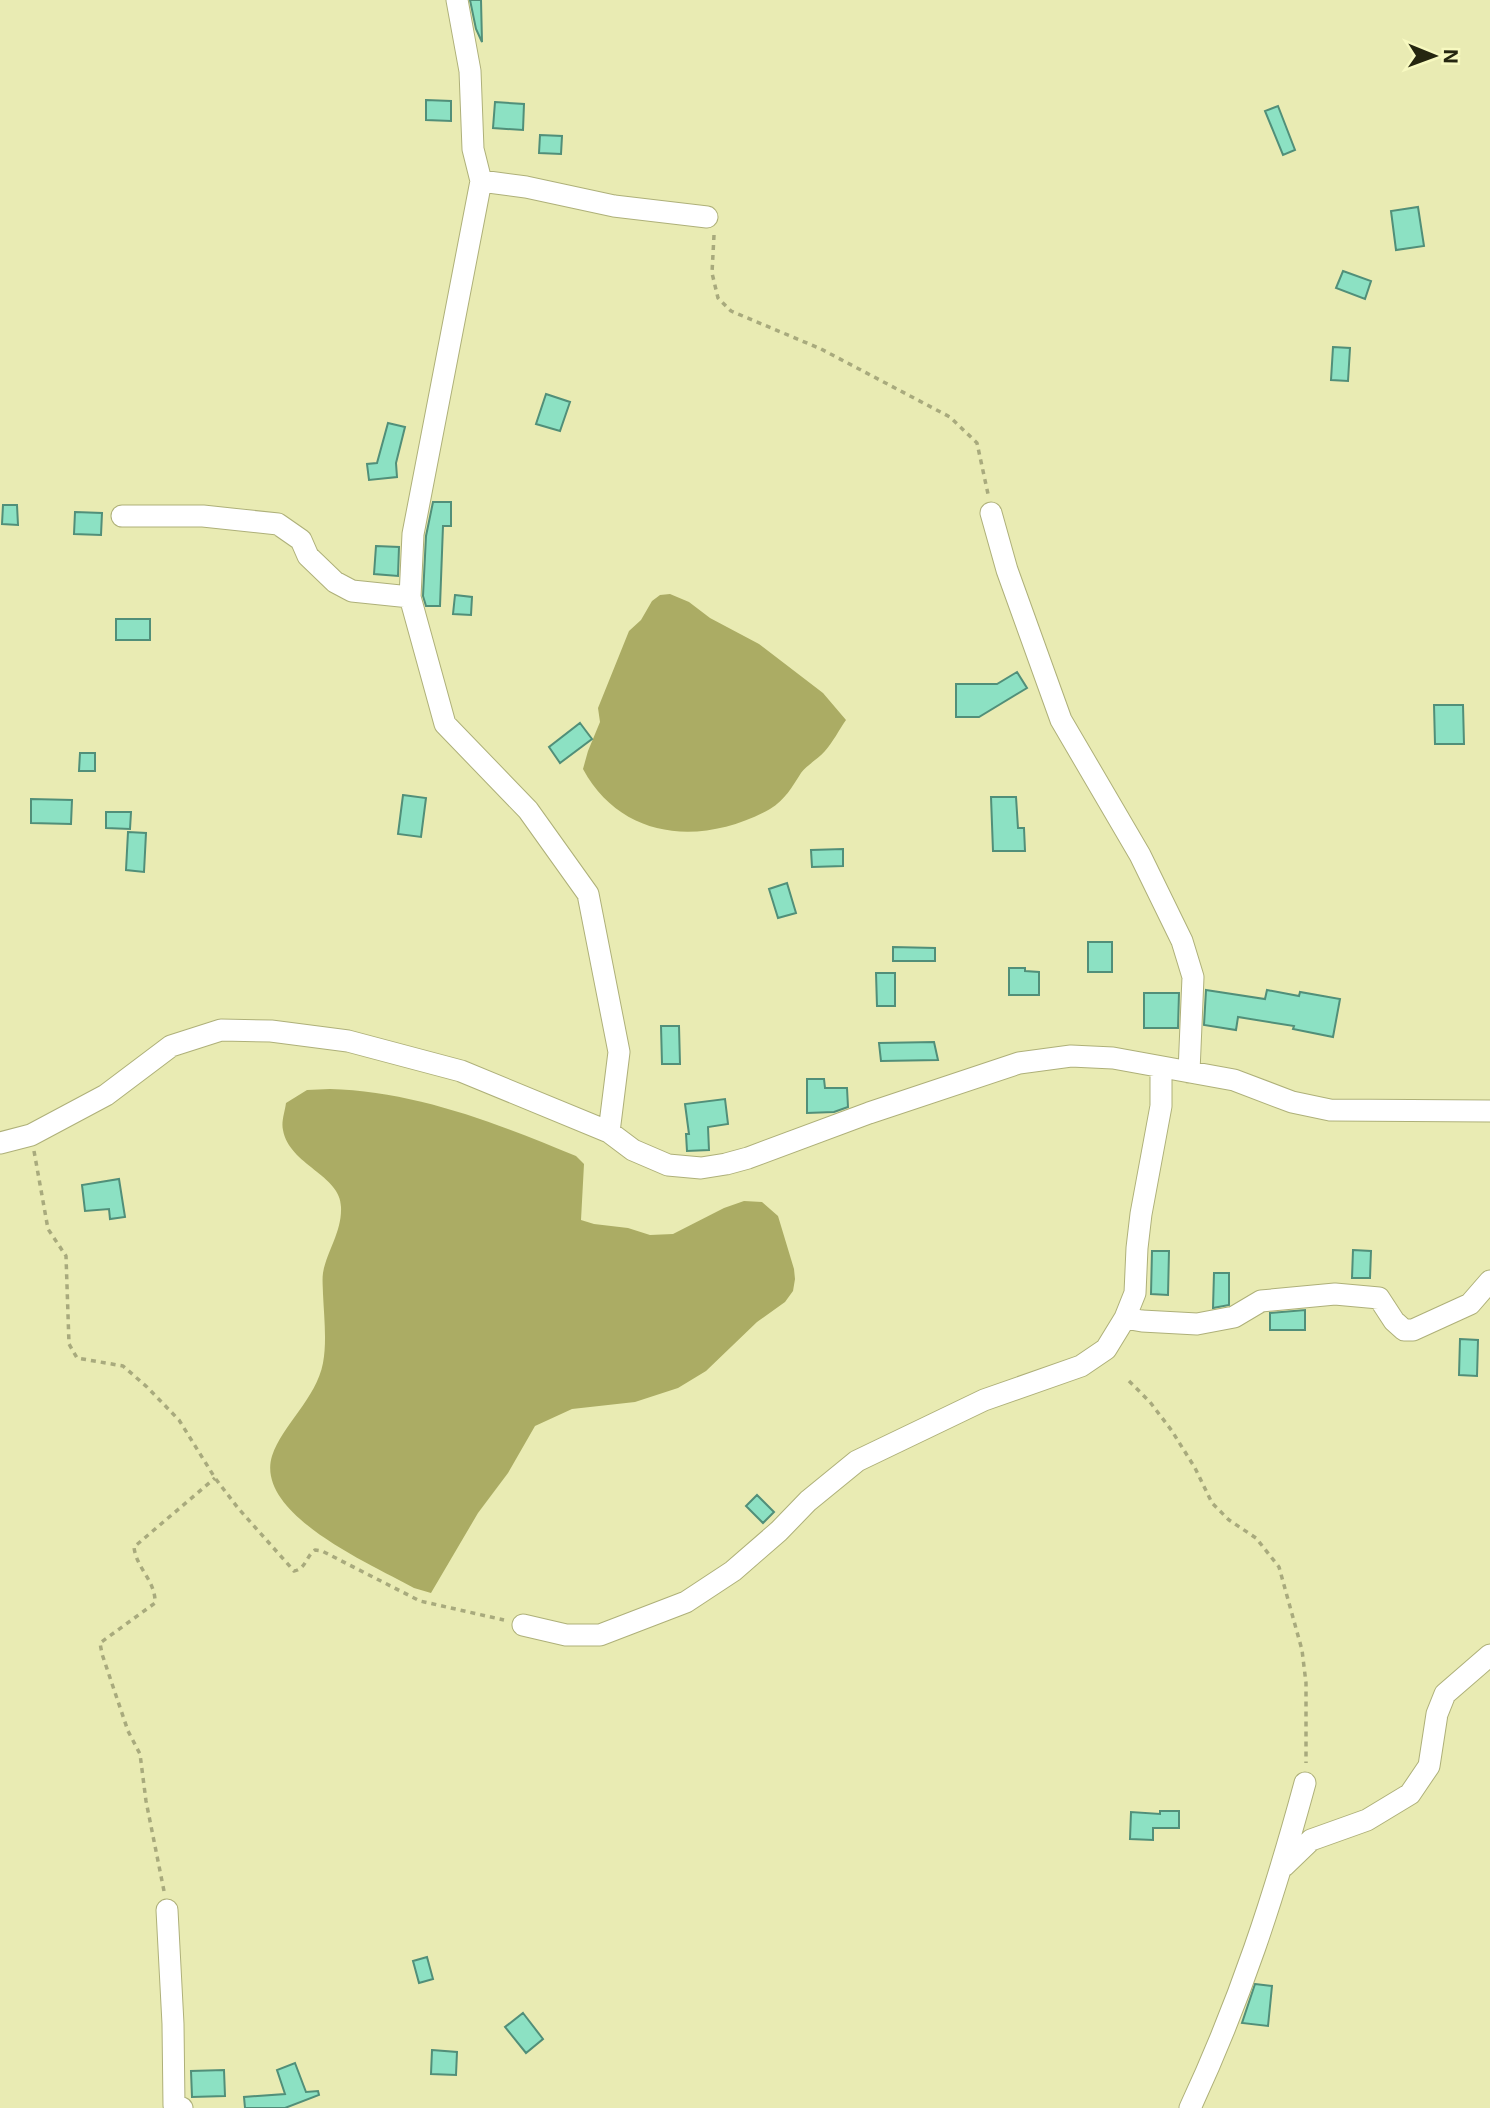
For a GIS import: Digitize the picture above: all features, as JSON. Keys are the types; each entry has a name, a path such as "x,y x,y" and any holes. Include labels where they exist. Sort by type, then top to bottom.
{"street":[{"path":"457,0 470,71 473,149 481,181 413,534 410,597 445,724 528,810 588,894 619,1052 609,1132"},
{"path":"481,181 526,187 614,206 707,217"},
{"path":"991,513 1020,610 1061,720 1140,855 1182,941 1193,977 1189,1072"},
{"path":"122,516 203,516 278,524 301,540 308,556 335,582 352,591 410,597"},
{"path":"0,1143 31,1135 106,1095 171,1045 221,1030 271,1031 348,1041 461,1071 609,1132 633,1150 668,1165 701,1168 748,1158 869,1113 1019,1063 1071,1056 1114,1058 1234,1080 1292,1102 1330,1110 1490,1111"},
{"path":"523,1625 566,1635 600,1634 686,1602 733,1571 779,1531 808,1501 857,1461 984,1400 1081,1366 1106,1349 1125,1318 1135,1293 1141,1214 1161,1106 1161,1068"},
{"path":"1125,1318 1197,1324 1234,1317 1261,1301 1335,1294 1379,1298 1394,1321 1404,1330 1413,1330 1470,1304 1490,1281"},
{"path":"1282,1868 1311,1840 1367,1820 1410,1794 1429,1766 1437,1714 1445,1695 1490,1655"},
{"path":"1190,2108 1239,1996 1282,1868 1306,1783"},
{"path":"167,1910 174,2105 182,2108"}],"path":[{"path":"707,217 714,226 712,273 718,298 731,311 821,349 950,417 977,443 991,513"},
{"path":"31,1135 48,1229 66,1256 69,1344 78,1358 123,1366 147,1387 179,1420 215,1478 238,1508 295,1571 303,1567 315,1550 322,1551 420,1601 523,1625"},
{"path":"1129,1381 1150,1402 1172,1431 1195,1468 1212,1503 1229,1520 1256,1538 1279,1567 1302,1650 1306,1683 1306,1783"},
{"path":"167,1910 146,1801 140,1754 128,1731 100,1643 155,1603 156,1593 135,1556 134,1547 215,1478"}],"shaded area":[{"path":"670,594 689,602 710,618 759,644 823,693 846,720 828,747 803,770 780,802 744,821 692,832 666,830 642,823 619,811 599,793 583,769 600,722 598,708 629,631 641,620 652,601 660,595"},
{"path":"330,1089 393,1096 456,1111 576,1156 584,1164 581,1220 594,1224 628,1228 650,1235 673,1234 724,1208 744,1201 762,1202 778,1216 794,1269 793,1291 785,1302 757,1322 706,1371 678,1388 635,1402 572,1409 535,1426 508,1473 478,1513 431,1593 414,1588 322,1536 299,1518 281,1498 271,1478 272,1456 277,1444 314,1388 323,1363 323,1273 341,1216 339,1196 333,1186 287,1142 283,1120 286,1103 307,1090"}],"building":[{"path":"470,0 481,0 482,42 476,29"},
{"path":"426,100 451,101 451,121 426,120"},
{"path":"495,102 524,104 523,130 493,128"},
{"path":"1278,106 1295,150 1283,155 1265,111"},
{"path":"540,135 562,136 561,154 539,153"},
{"path":"1418,207 1424,246 1396,250 1391,211"},
{"path":"1343,271 1371,281 1365,299 1336,288"},
{"path":"1333,347 1350,348 1348,381 1331,380"},
{"path":"546,394 570,402 560,431 536,424"},
{"path":"388,423 405,427 396,463 397,477 369,480 367,464 377,463"},
{"path":"433,502 451,502 451,526 443,526 440,606 426,606 423,596 426,536"},
{"path":"3,505 17,505 18,525 2,524"},
{"path":"75,512 102,513 101,535 74,534"},
{"path":"376,546 399,547 398,576 374,574"},
{"path":"455,595 472,597 471,615 453,614"},
{"path":"116,619 150,619 150,640 116,640"},
{"path":"1017,672 1027,688 979,717 956,717 956,684 997,684"},
{"path":"1434,705 1463,705 1464,744 1435,744"},
{"path":"580,723 592,739 560,763 549,747"},
{"path":"80,753 95,753 95,771 79,771"},
{"path":"403,795 426,798 421,837 398,834"},
{"path":"991,797 1016,797 1018,828 1024,828 1025,851 993,851"},
{"path":"31,799 72,800 71,824 31,823"},
{"path":"106,812 131,812 130,829 106,828"},
{"path":"128,832 146,833 144,872 126,870"},
{"path":"843,849 843,866 812,867 811,850"},
{"path":"787,883 796,913 778,918 769,889"},
{"path":"1088,942 1112,942 1112,972 1088,972"},
{"path":"893,947 935,948 935,961 893,961"},
{"path":"1009,968 1025,968 1025,971 1039,972 1039,995 1009,995"},
{"path":"876,973 895,973 895,1006 877,1006"},
{"path":"1206,990 1265,999 1267,990 1340,999 1333,1037 1293,1029 1294,1026 1238,1017 1236,1030 1204,1025"},
{"path":"1144,993 1179,993 1178,1028 1144,1028"},
{"path":"661,1026 679,1026 680,1064 662,1064"},
{"path":"934,1042 938,1060 881,1061 879,1043"},
{"path":"807,1079 824,1079 825,1088 847,1088 848,1107 834,1112 807,1113"},
{"path":"725,1099 728,1124 708,1127 709,1150 687,1151 686,1134 689,1134 685,1104"},
{"path":"119,1179 125,1217 110,1219 109,1209 85,1211 82,1185"},
{"path":"1353,1250 1371,1251 1370,1278 1352,1278"},
{"path":"1152,1251 1169,1251 1168,1295 1151,1294"},
{"path":"1214,1273 1229,1273 1229,1305 1213,1308"},
{"path":"1305,1310 1305,1330 1270,1330 1270,1313"},
{"path":"1460,1339 1478,1340 1477,1376 1459,1375"},
{"path":"757,1495 774,1512 763,1523 746,1506"},
{"path":"1160,1811 1179,1811 1179,1828 1153,1828 1153,1840 1130,1839 1131,1812 1160,1814"},
{"path":"427,1957 433,1979 419,1983 413,1961"},
{"path":"1255,1984 1272,1986 1268,2026 1242,2023"},
{"path":"523,2013 543,2039 526,2053 505,2027"},
{"path":"432,2050 457,2052 456,2075 431,2074"},
{"path":"295,2063 306,2092 318,2091 319,2095 285,2108 245,2108 244,2097 285,2094 277,2070"},
{"path":"224,2070 225,2096 192,2097 191,2071"}]}
